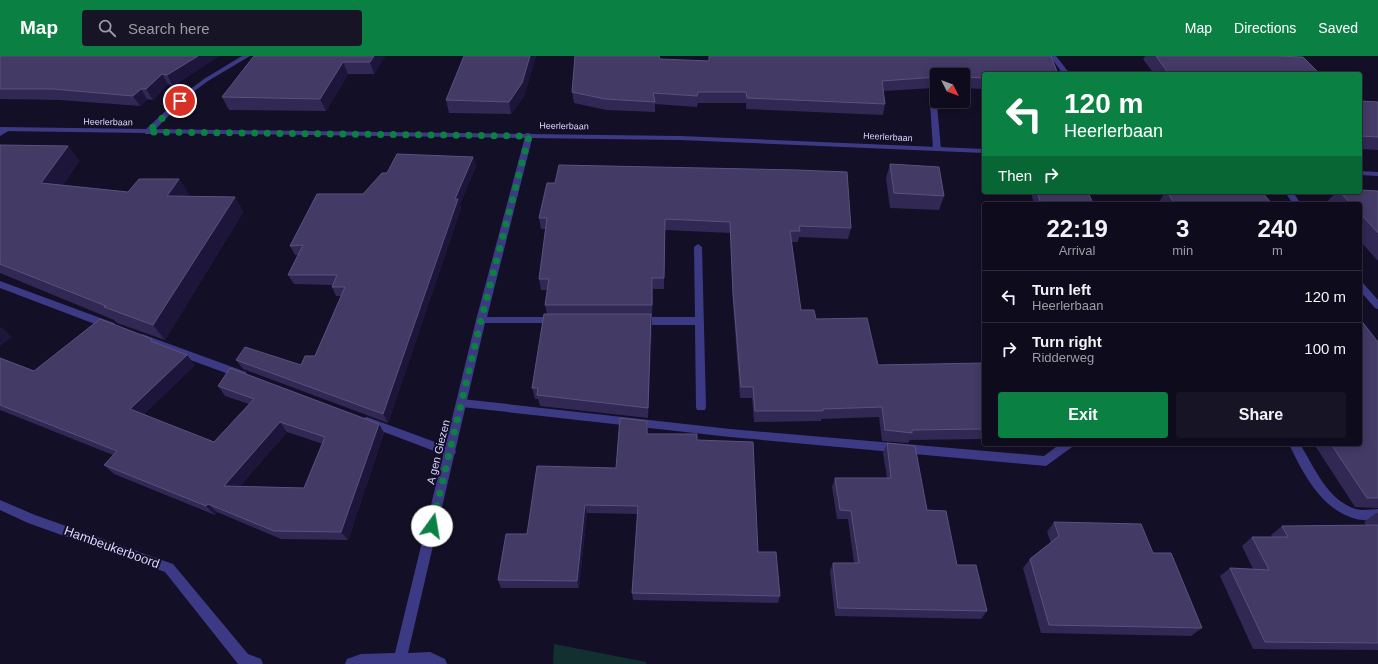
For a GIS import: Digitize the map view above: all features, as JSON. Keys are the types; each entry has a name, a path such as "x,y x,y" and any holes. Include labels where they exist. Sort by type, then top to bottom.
{"street":[{"path":"148,132 187,94 206,80 247,56"},
{"path":"1053,56 1065,72"},
{"path":"933,108 937,150"},
{"name":"Heerlerbaan","path":"2,131 680,138 982,151"},
{"name":"A gen Giezen","path":"400,660 481,320 529,136"},
{"path":"1362,173 1378,174"},
{"path":"698,247 701,407"},
{"path":"0,284 249,377"},
{"path":"1362,287 1378,306"},
{"path":"481,320 566,320"},
{"path":"629,321 699,321"},
{"path":"462,403 730,433 1046,460 1065,446"},
{"path":"360,419 450,452"},
{"path":"1295,446 1326,495 1339,508 1357,515 1378,514"},
{"name":"Hambeukerboord","path":"0,505 32,519 169,568 243,659 256,664"},
{"path":"352,664 361,661 430,659 440,664"}],"green space":[{"path":"554,644 646,662 646,664 553,664"}],"building":[{"path":"0,56 198,56 167,75 162,74 146,89 141,89 133,96 53,89 0,89"},
{"path":"254,56 374,56 370,62 343,62 320,99 222,97"},
{"path":"464,56 530,56 522,83 509,102 446,100"},
{"path":"575,56 659,56 660,59 709,61 709,56 1051,56 1057,72 982,72 982,78 970,77 970,68 930,68 930,78 882,81 885,104 747,98 746,92 698,92 697,96 653,93 655,102 605,99 572,92"},
{"path":"1156,56 1303,57 1318,72 1168,72"},
{"path":"1362,101 1378,102 1378,137 1362,136"},
{"path":"0,145 68,146 41,183 128,192 139,179 179,179 167,196 235,197 153,325 104,307 106,306 0,264"},
{"path":"397,154 473,157 455,199 458,199 383,414 236,360 245,347 301,365 305,356 315,356 345,287 332,287 337,275 288,275 303,245 290,246 317,194 363,194 382,173 387,173"},
{"path":"890,164 939,167 944,196 894,193"},
{"path":"559,165 847,172 851,228 799,226 800,231 790,231 801,310 814,310 816,319 867,318 878,365 982,363 982,429 912,430 912,433 885,430 882,407 823,409 823,411 755,411 753,387 741,387 733,293 730,222 665,219 664,278 652,278 652,305 545,305 549,279 539,279 547,218 539,218 547,183 555,183"},
{"path":"1362,190 1378,191 1378,233 1362,215 1362,202 1349,202 1342,194 1362,194"},
{"path":"1038,194 1089,194 1092,202 1040,202"},
{"path":"1168,194 1264,194 1270,202 1174,202"},
{"path":"544,314 651,314 648,408 537,395 538,388 532,388"},
{"path":"100,319 152,339 151,341 187,355 130,409 214,442 254,399 218,386 230,368 379,424 341,532 274,531 208,504 206,506 104,465 117,451 0,405 0,358 34,371","holes":["280,422 325,437 304,488 224,486"]},
{"path":"1362,322 1378,342 1378,498 1367,498 1332,446 1362,446"},
{"path":"620,418 647,421 647,434 697,434 697,440 753,442 758,552 776,552 780,596 632,593 638,506 585,505 577,581 498,580 506,534 527,534 537,466 616,468"},
{"path":"887,443 915,446 927,510 946,511 957,565 976,565 987,611 838,608 833,563 859,563 851,511 840,510 835,478 891,478"},
{"path":"1054,522 1141,524 1153,553 1171,553 1202,628 1049,625 1030,559 1059,536"},
{"path":"1378,525 1378,643 1265,642 1230,568 1269,570 1252,537 1288,537 1282,526"}],"route":[{"path":"180,101 148,132 529,136 481,320 432,526"}]}
